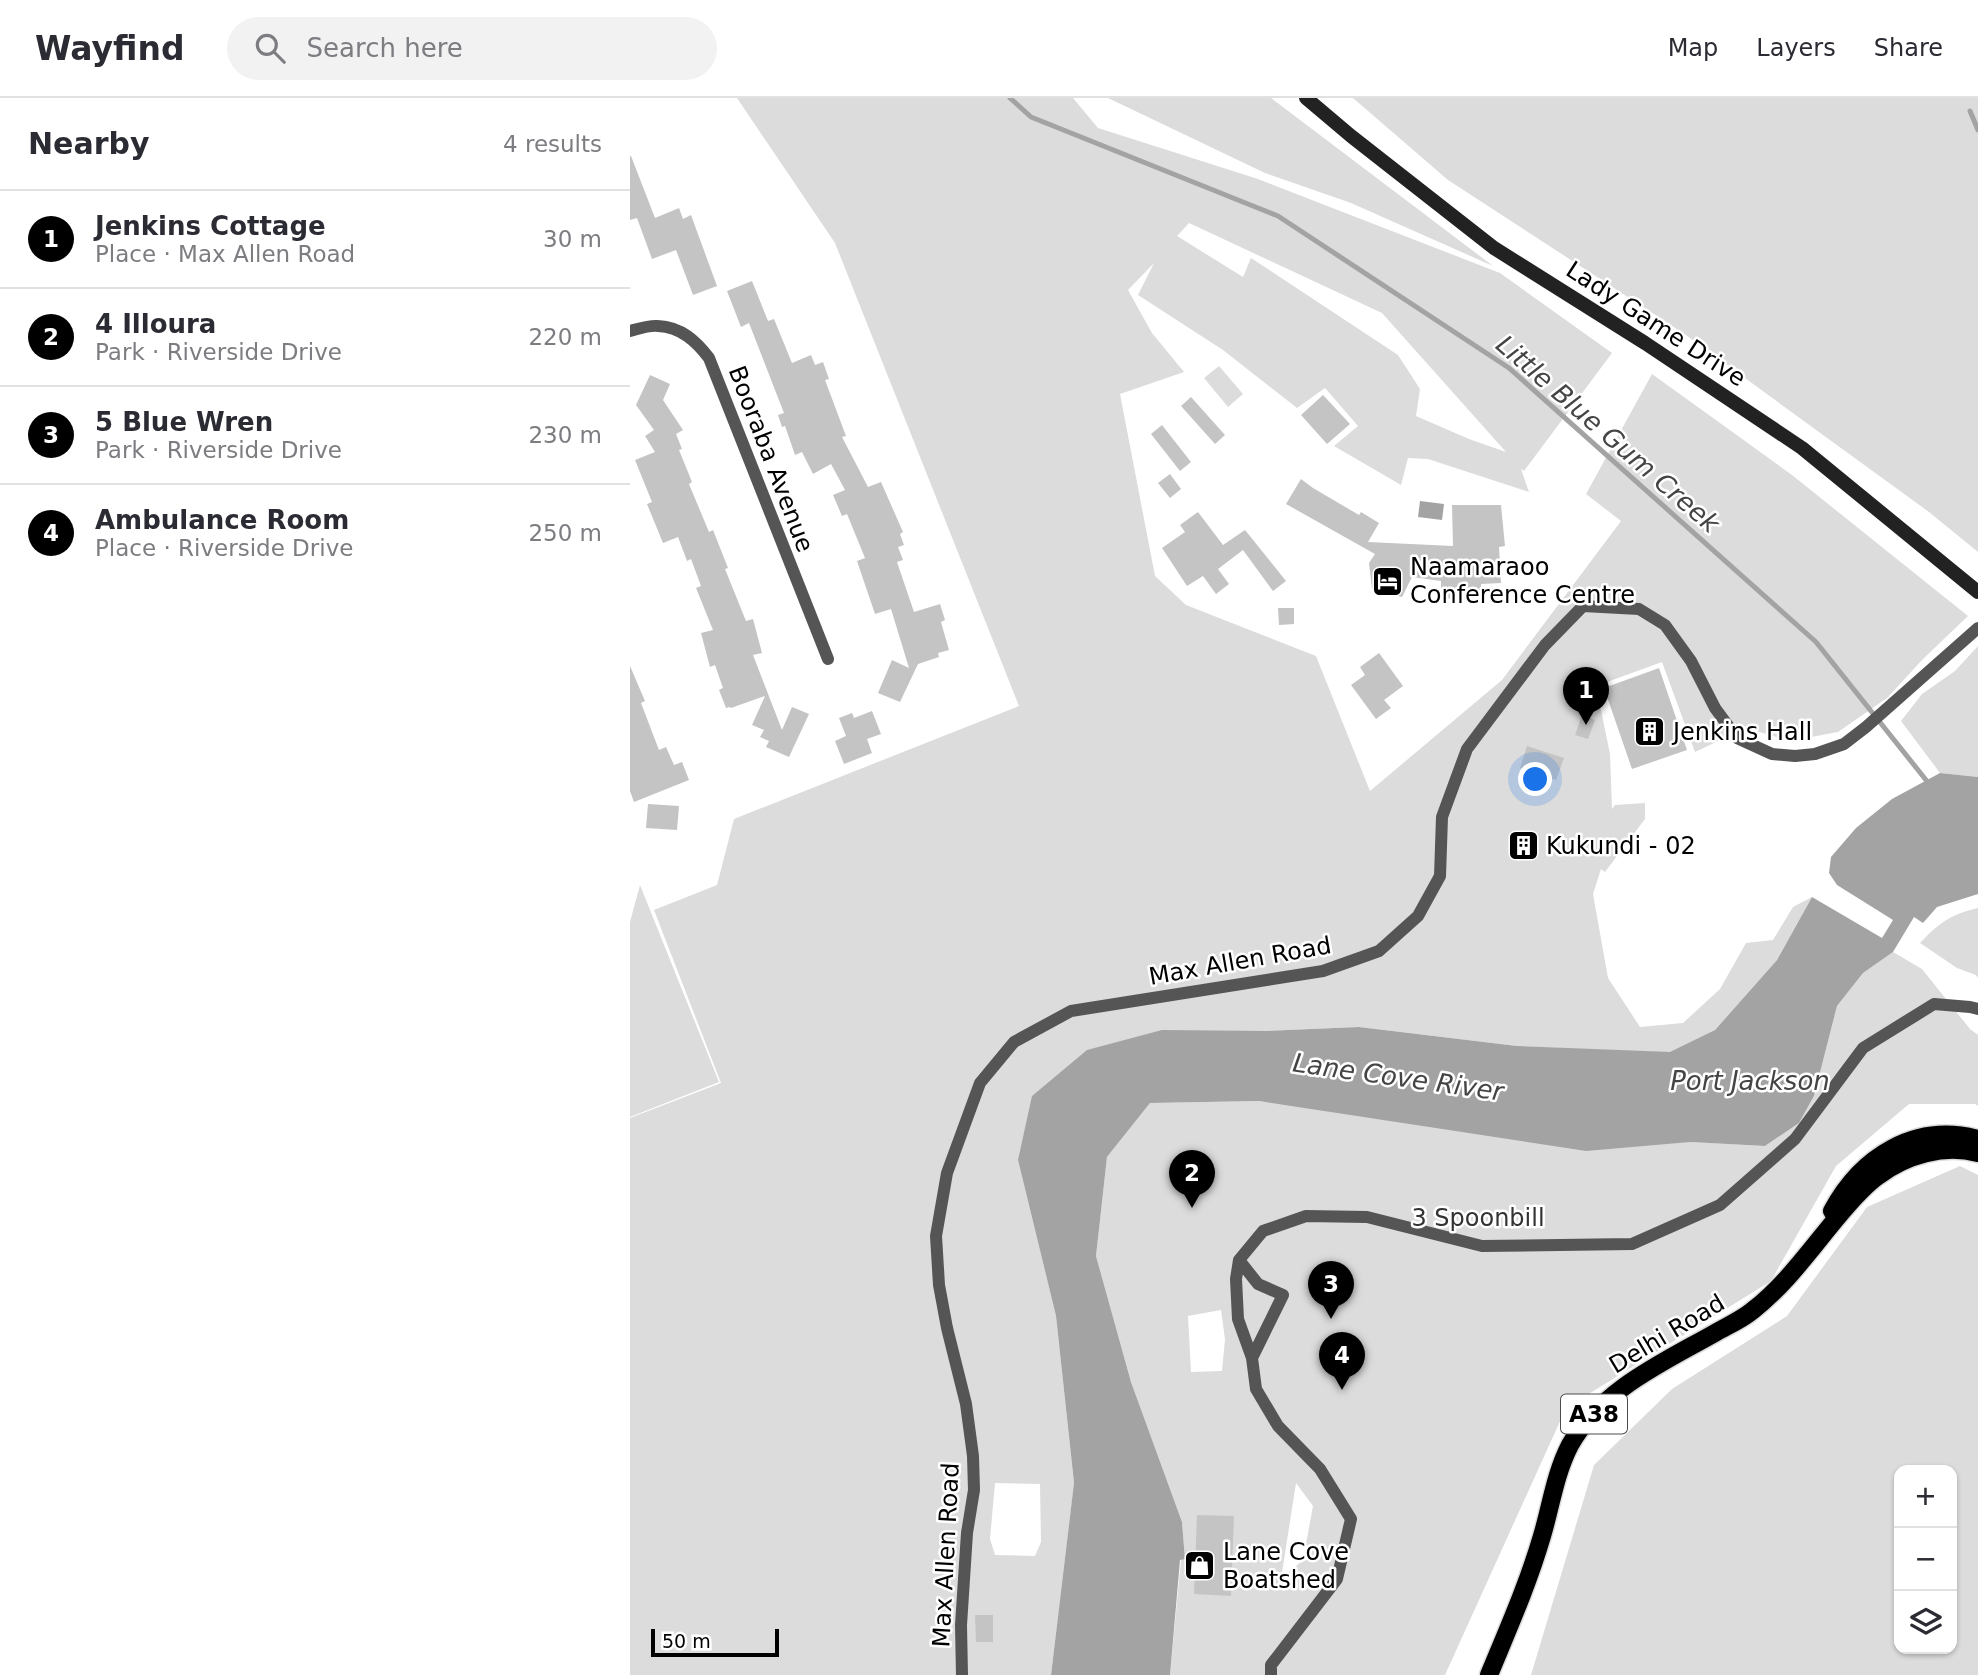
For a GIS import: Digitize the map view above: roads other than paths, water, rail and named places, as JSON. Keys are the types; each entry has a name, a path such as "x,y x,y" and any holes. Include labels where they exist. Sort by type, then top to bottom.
{"main road":[{"name":"Lady Game Drive","path":"1306,98 1494,248 1802,448 1978,592"},
{"name":"Delhi Road","path":"1816,1242 1848,1185 1860,1170 1874,1159 1912,1140 1953,1135 1978,1139"},
{"name":"Delhi Road","path":"1489,1675 1530,1575 1557,1477 1571,1445 1602,1403 1625,1386 1751,1312 1801,1262 1860,1192 1877,1176 1920,1154 1943,1150 1978,1153"}],"street":[{"name":"Booraba Avenue","path":"630,331 657,325 681,331 697,342 709,358 828,659"},
{"name":"Max Allen Road","path":"962,1675 961,1625 967,1533 974,1490 973,1456 967,1404 939,1285 936,1236 947,1173 980,1083 1014,1042 1071,1011 1323,971 1379,951 1418,916 1440,876 1442,817 1467,748 1545,645 1583,606 1639,609 1665,625 1691,661 1715,708 1737,738 1772,754 1795,756 1815,754 1844,744 1978,628"},
{"path":"1272,1675 1271,1665 1337,1579 1352,1519 1320,1469 1278,1426 1256,1389 1252,1358 1238,1319 1237,1279 1239,1260 1263,1231 1306,1216 1367,1217 1482,1246 1632,1244 1720,1205 1795,1139 1863,1048 1934,1004 1978,1009"},
{"path":"1239,1260 1258,1284 1283,1295 1252,1358"}],"water":[{"path":"1420,501 1444,504 1442,520 1418,517"},
{"name":"Port Jackson","path":"1940,773 1978,777 1978,894 1937,907 1923,923 1914,917 1893,952 1863,973 1837,1006 1814,1096 1799,1123 1765,1146 1690,1142 1586,1151 1259,1101 1150,1103 1107,1157 1096,1256 1131,1382 1182,1522 1185,1559 1180,1560 1170,1675 1051,1675 1074,1483 1056,1316 1018,1160 1032,1096 1087,1050 1162,1030 1267,1031 1359,1027 1517,1046 1670,1052 1715,1030 1777,960 1812,897 1882,938 1893,920 1837,885 1829,873 1831,857 1856,828 1892,799"}],"waterway":[{"name":"Little Blue Gum Creek","path":"1010,98 1031,117 1278,216 1509,368 1816,642 1930,785"},
{"path":"1970,111 1978,130"}],"place":[{"name":"Naamaraoo Conference Centre","path":"1387,581"},
{"name":"Jenkins Cottage","path":"1586,725"},
{"name":"Jenkins Hall","path":"1650,732"},
{"name":"Kukundi - 02","path":"1523,846"},
{"name":"4 Illoura","path":"1192,1208"},
{"name":"5 Blue Wren","path":"1331,1319"},
{"name":"Ambulance Room","path":"1342,1390"},
{"name":"Lane Cove Boatshed","path":"1200,1566"}],"water label":[{"name":"Lane Cove River","path":"1398,1077"}],"park label":[{"name":"3 Spoonbill","path":"1478,1218"}]}
